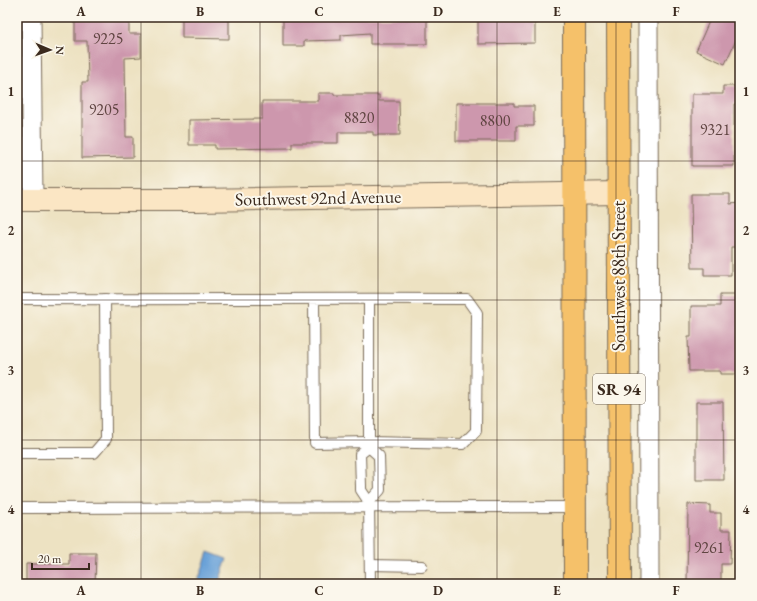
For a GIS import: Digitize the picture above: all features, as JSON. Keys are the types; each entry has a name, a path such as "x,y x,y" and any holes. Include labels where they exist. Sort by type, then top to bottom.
{"main road":[{"name":"SR 94","path":"574,17 575,584"},
{"name":"Southwest 88th Street","path":"618,17 620,584"}],"street":[{"path":"25,200 24,46 31,17"},
{"name":"Southwest 88th Street","path":"648,17 650,584"},
{"name":"Southwest 92nd Avenue","path":"25,200 196,200 619,193"}],"lane":[{"path":"17,299 105,300 314,299 467,299 476,313 476,431 463,444 369,445 315,443 314,299"},
{"path":"369,299 369,445 379,456 380,490 369,505"},
{"path":"17,453 94,453 106,439 105,300"},
{"path":"369,445 360,454 360,486 369,505 370,584"},
{"path":"17,508 369,505 575,507"},
{"path":"370,565 422,566"}],"water":[{"path":"208,552 227,559 218,584 197,584"}],"building":[{"path":"75,17 129,17 129,34 141,34 141,57 125,58 126,137 133,137 133,157 82,158 82,82 88,82 87,41 75,41"},
{"path":"182,17 229,17 229,39 182,38"},
{"path":"283,17 427,17 427,44 370,44 370,33 341,35 341,40 304,41 304,46 283,46"},
{"path":"478,17 535,17 535,43 478,44"},
{"path":"711,17 740,17 740,31 725,64 696,51"},
{"path":"723,86 740,86 740,104 734,104 734,166 692,166 692,94 723,94"},
{"path":"318,93 334,93 334,95 379,95 379,101 399,101 400,135 373,135 373,132 338,132 338,143 292,143 292,148 215,149 215,145 189,145 189,120 262,119 262,101 318,101"},
{"path":"456,103 514,103 514,106 534,106 534,126 516,126 516,141 456,141"},
{"path":"691,194 730,194 730,204 740,203 740,247 731,247 731,275 704,275 704,268 692,268"},
{"path":"720,295 740,295 740,374 720,374 720,371 689,371 688,337 691,337 691,306 720,306"},
{"path":"696,402 723,402 724,480 696,480"},
{"path":"688,504 710,505 710,513 721,513 721,530 731,530 730,564 721,564 721,584 687,584"},
{"path":"69,553 96,553 95,584 26,584 26,564 69,564"}]}
